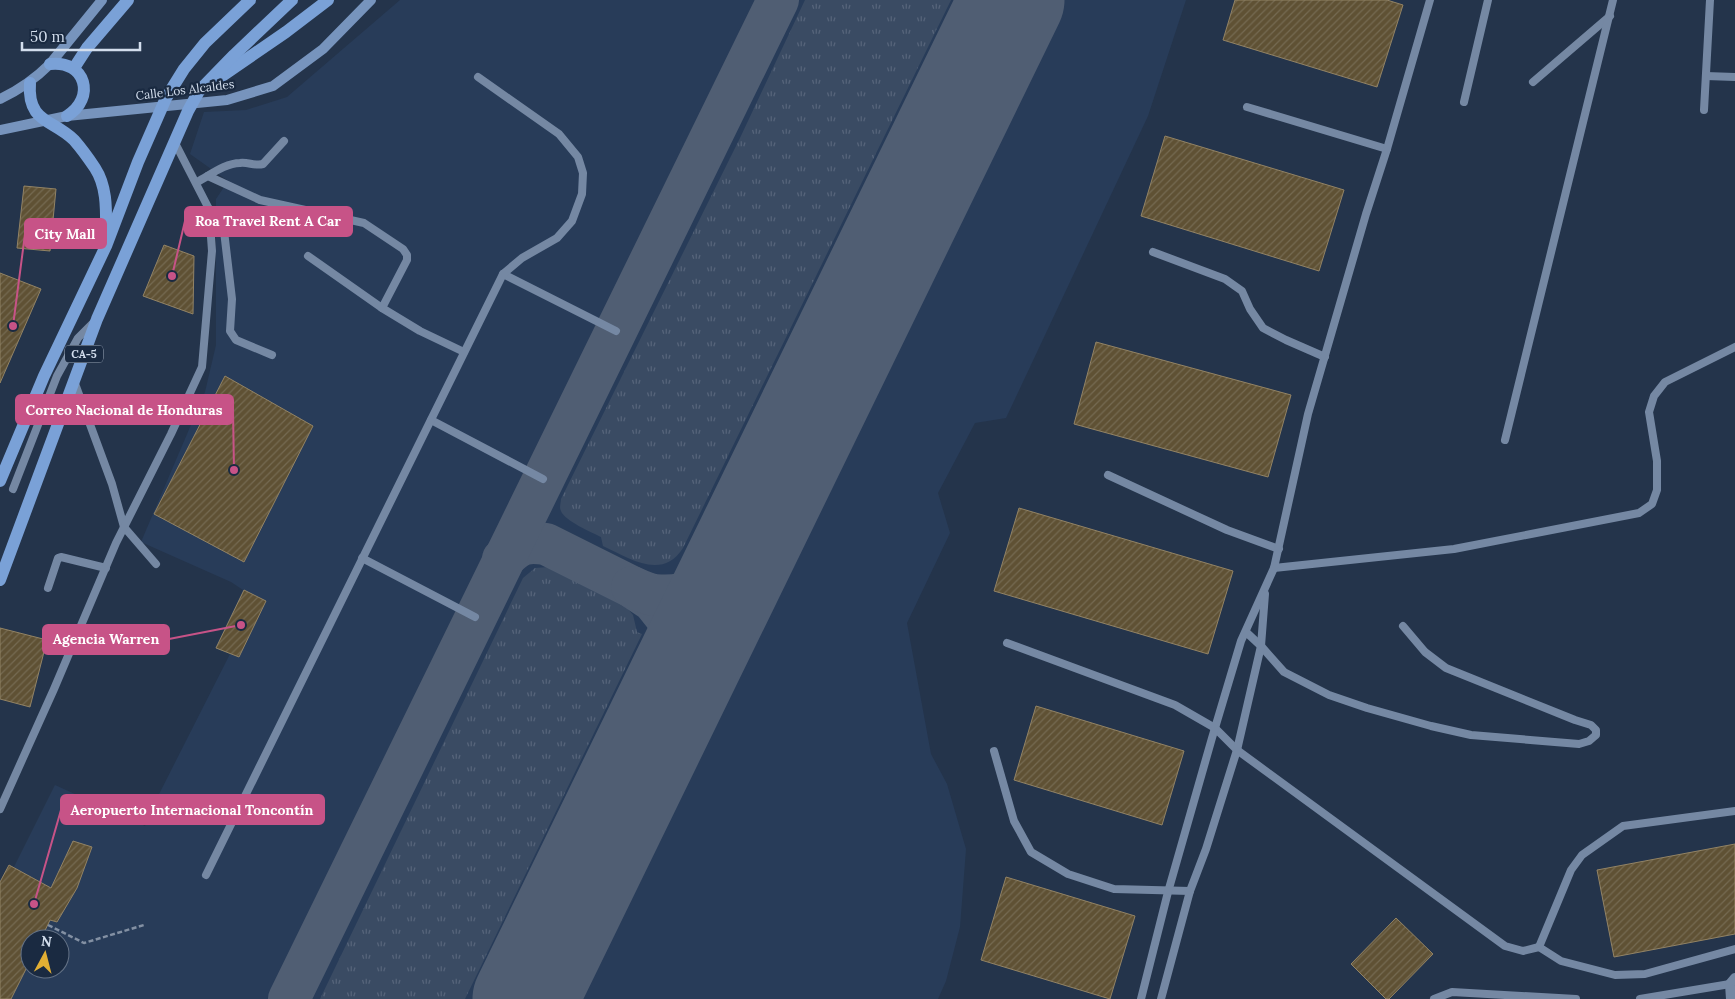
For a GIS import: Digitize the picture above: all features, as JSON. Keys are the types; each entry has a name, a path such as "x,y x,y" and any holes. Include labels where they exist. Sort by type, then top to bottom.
{"main road":[{"path":"0,99 30,83 50,64 102,0"},
{"path":"74,68 128,0"},
{"name":"CA-5","path":"0,481 44,376 106,246 166,98 184,69 205,43 250,0"},
{"name":"CA-5","path":"0,580 97,319 188,111 200,91 234,55 292,0"},
{"path":"200,91 286,32 328,0"},
{"name":"Calle Los Alcaldes","path":"0,130 67,116 227,100 273,86 323,49 371,0"},
{"path":"50,64 62,64 74,68 83,80 84,94 78,108 67,116"},
{"path":"30,83 29,94 32,105 38,114 73,139 96,170 106,200 106,246"}],"street":[{"path":"1731,999 1733,981"}],"lane":[{"path":"1141,999 1168,892 1215,728 1246,632 1274,568 1308,414 1430,0"},
{"path":"1464,102 1488,0"},
{"path":"1505,440 1613,0"},
{"path":"1704,110 1710,0"},
{"path":"1534,82 1610,16"},
{"path":"1706,76 1735,77"},
{"path":"206,875 503,274 522,258 557,238 572,221 582,194 583,173 578,157 560,134 478,77"},
{"path":"1247,107 1387,149"},
{"path":"176,137 210,208 219,218 224,231 232,298 230,331 236,340 272,355"},
{"path":"197,182 232,164 241,162 258,166 263,164 284,140"},
{"path":"208,176 260,200 364,223 404,249 407,260 382,308"},
{"path":"0,809 124,527 171,434 202,366 212,250 210,208"},
{"path":"1153,252 1225,279 1242,291 1250,309 1263,328 1325,357"},
{"path":"308,256 382,308 420,331 464,352"},
{"path":"503,274 616,331"},
{"path":"13,489 57,376 78,338 97,319"},
{"path":"1274,568 1454,549 1639,513 1652,504 1657,490 1657,461 1649,412 1654,396 1665,382 1735,347"},
{"path":"74,381 112,484 124,527 156,564"},
{"path":"431,420 543,479"},
{"path":"1108,475 1227,530 1278,549"},
{"path":"48,588 58,558 61,557 106,568"},
{"path":"362,558 475,617"},
{"path":"1161,999 1190,891 1206,849 1237,750 1262,646 1266,589"},
{"path":"1246,632 1262,646 1284,672 1329,695 1367,708 1471,735 1579,744 1589,741 1596,735 1596,730 1591,725 1446,668 1424,652 1403,626"},
{"path":"1007,643 1175,705 1215,728 1237,750 1505,946 1523,951 1539,947 1561,961 1615,975 1645,974 1735,949"},
{"path":"994,751 1014,821 1031,852 1068,874 1114,889 1168,892 1190,891"},
{"path":"1539,947 1571,870 1582,855 1623,826 1735,811"},
{"path":"1640,999 1733,981"},
{"path":"1434,999 1452,992 1576,999"}],"path":[{"path":"48,925 84,943 144,925"}],"shaded area":[{"path":"400,0 1186,0 1148,116 1006,418 975,423 938,493 950,533 907,623 931,754 947,784 966,849 960,927 946,981 938,999 0,999 0,881 9,865 14,867 55,785 145,826 150,812 230,654 215,648 243,590 231,582 141,542 205,392 216,345 216,199 228,181 190,154 204,112 246,110 287,97"}],"green space":[{"path":"805,0 951,0 683,548 675,558 665,563 655,565 634,561 603,546 601,537 579,526 563,515 560,510 561,499 740,138"},
{"path":"549,567 559,569 622,602 633,615 637,632 642,634 465,999 320,999 523,578 535,568"}],"building":[{"path":"1235,0 1387,0 1403,5 1377,87 1223,40"},
{"path":"1165,136 1344,190 1319,271 1141,216"},
{"path":"24,186 56,189 50,251 17,248"},
{"path":"164,245 194,256 193,314 143,296"},
{"path":"0,273 41,289 0,383"},
{"path":"1096,342 1291,395 1268,477 1074,424"},
{"path":"225,376 313,426 244,562 154,514"},
{"path":"1019,508 1233,571 1208,654 994,591"},
{"path":"244,590 266,601 239,657 216,648"},
{"path":"0,628 47,640 30,707 0,699"},
{"path":"1036,706 1184,751 1162,825 1014,780"},
{"path":"73,841 92,847 77,888 57,922 50,920 46,929 20,929 21,979 11,999 0,999 0,882 9,865 51,888"},
{"path":"1735,844 1735,934 1614,957 1597,870"},
{"path":"1006,877 1135,916 1110,999 981,960"},
{"path":"1396,918 1433,954 1389,999 1386,999 1351,964"}],"taxiway":[{"path":"289,999 778,0"},
{"path":"503,559 513,550 527,543 546,544 632,587 653,601 676,630 681,652 679,684"},
{"path":"632,587 655,595 668,596 680,594 702,587 740,558"}],"runway":[{"path":"525,999 1012,0"}],"place":[{"name":"Roa Travel Rent A Car","path":"172,276"},
{"name":"City Mall","path":"13,326"},
{"name":"Correo Nacional de Honduras","path":"234,470"},
{"name":"Agencia Warren","path":"241,625"},
{"name":"Aeropuerto Internacional Toncontín","path":"34,904"}]}
